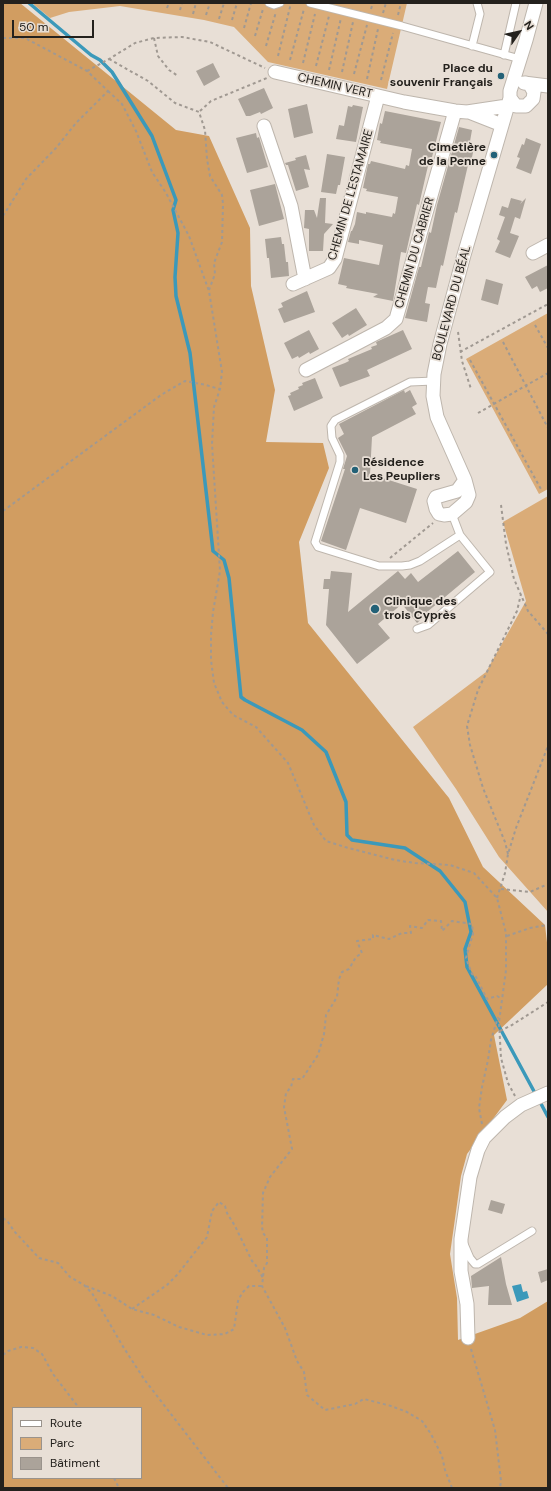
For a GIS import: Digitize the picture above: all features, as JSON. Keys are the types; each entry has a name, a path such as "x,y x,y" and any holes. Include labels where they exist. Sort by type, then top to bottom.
{"street":[{"path":"536,3 520,59 516,94 526,106 533,99 548,92"},
{"name":"CHEMIN VERT","path":"274,75 461,111 502,125"},
{"path":"516,94 548,86"},
{"path":"516,94 534,92 533,99"},
{"name":"CHEMIN VERT","path":"461,111 516,94"},
{"name":"BOULEVARD DU BÉAL","path":"448,514 468,500 469,495 465,480 437,417 433,396 434,374 440,344 462,263 502,125 516,94"},
{"name":"CHEMIN DE L'ESTAMAIRE","path":"264,126 292,206 299,281 329,268 335,259 378,96"},
{"name":"CHEMIN DU CABRIER","path":"306,370 386,328 396,319 461,111"},
{"path":"533,253 548,245"},
{"path":"448,514 440,514 436,509 434,500 436,497 457,491 465,480"},
{"path":"468,1338 467,1304 461,1272 461,1239 470,1177 478,1150 484,1138 505,1117 521,1105 547,1094"}],"lane":[{"path":"269,3 274,5 279,4"},
{"path":"472,46 480,14 477,3"},
{"path":"504,55 516,3"},
{"path":"314,4 395,24 520,59"},
{"path":"434,381 410,382 335,420 331,426 332,438 340,455 340,462 315,542 318,547 379,566 391,566 410,565 415,563 460,535"},
{"path":"417,629 428,625 490,572 460,535 448,514"},
{"path":"461,1239 470,1258 475,1264 478,1264 532,1231"}],"path":[{"path":"167,8 169,3"},
{"path":"180,10 182,3"},
{"path":"193,14 196,3"},
{"path":"206,15 210,3"},
{"path":"219,19 224,3"},
{"path":"232,20 237,3"},
{"path":"244,28 251,3"},
{"path":"255,36 265,3"},
{"path":"278,56 291,3"},
{"path":"290,60 305,3"},
{"path":"354,74 373,3"},
{"path":"367,78 380,20 386,3"},
{"path":"381,80 401,3"},
{"path":"266,46 279,4"},
{"path":"303,63 314,4"},
{"path":"316,66 331,8"},
{"path":"329,70 343,11"},
{"path":"342,72 355,14"},
{"path":"87,71 135,43 154,38 182,37 210,42 274,75"},
{"path":"3,38 25,38 87,71 122,104 136,131 152,172 189,236 209,291 222,372 220,389 214,407 212,444 220,571 213,612 211,635 211,660 214,683 222,702 233,715 256,727 288,763 314,825 326,841 345,848 395,860 450,865 474,873 498,898"},
{"path":"154,38 158,56 169,70 178,76"},
{"path":"109,59 148,81 175,102 199,112 205,130 207,160 210,176 222,196 223,204 222,242 214,262 215,274 209,291"},
{"path":"199,112 211,100 274,75"},
{"path":"3,216 26,179 56,148 76,123 108,91"},
{"path":"460,352 548,304"},
{"path":"536,325 548,348"},
{"path":"458,332 462,361 471,389"},
{"path":"503,342 548,428"},
{"path":"470,360 542,491"},
{"path":"478,413 548,373"},
{"path":"3,510 161,395 185,381 220,389"},
{"path":"502,505 506,544 514,579 528,611 548,634"},
{"path":"391,566 388,561 390,557 448,514"},
{"path":"508,854 505,842 483,788 470,745 467,726 478,690 517,611 521,594"},
{"path":"521,1105 508,1083 502,1058 500,1012 506,970 506,936 498,898 508,854 526,800 548,746"},
{"path":"500,889 530,892 548,884"},
{"path":"452,1488 445,1470 442,1456 431,1434 422,1421 396,1408 364,1399 355,1404 325,1410 307,1395 304,1372 297,1361 285,1328 262,1286 264,1268 267,1263 267,1238 263,1233 262,1227 263,1193 270,1177 292,1149 284,1107 286,1093 291,1087 293,1079 302,1078 318,1055 324,1034 326,1015 337,997 339,979 342,972 349,969 356,957 362,953 357,941 373,939 373,935 389,939 402,933 411,933 410,926 422,928 428,920 441,921 442,931 452,921 472,924 473,934 466,958 472,974 475,975 487,999 497,996 502,999"},
{"path":"506,936 548,924"},
{"path":"500,1031 548,1002"},
{"path":"484,1138 479,1108 491,1040 500,1012"},
{"path":"132,1309 168,1285 177,1275 207,1237 212,1211 220,1202 225,1206 227,1213 263,1279"},
{"path":"3,1218 39,1258 58,1263 70,1277 84,1285 112,1296 132,1309 159,1317 179,1327 207,1335 225,1334 234,1330 238,1301 242,1293 249,1286 262,1286"},
{"path":"84,1285 100,1306 122,1345 144,1379 228,1488"},
{"path":"468,1338 495,1430 501,1481 500,1488"},
{"path":"3,1355 8,1351 21,1347 33,1348 42,1354 53,1374 78,1407"},
{"path":"114,1479 119,1488"}],"green space":[{"path":"32,3 407,3 387,89 268,62 234,27 204,20 120,6 69,12 50,18"},
{"path":"548,313 548,489 539,494 466,359"},
{"path":"548,496 548,912 499,857 456,789 413,727 486,672 526,601 503,522"}],"shaded area":[{"path":"3,3 20,3 176,130 209,136 250,228 251,286 275,390 266,442 323,443 329,468 299,542 308,623 449,798 483,867 545,925 548,951 548,984 494,1035 507,1100 467,1154 461,1176 450,1254 457,1298 458,1340 520,1318 548,1301 548,1488 3,1488"}],"water":[{"path":"521,1284 523,1292 527,1291 529,1298 517,1302 512,1286"}],"building":[{"path":"213,63 220,77 204,86 196,71"},
{"path":"264,88 273,108 261,114 260,112 246,116 238,99"},
{"path":"307,104 313,133 294,138 288,109"},
{"path":"353,105 363,107 356,142 336,139 339,125 344,126 348,106 352,107"},
{"path":"385,111 441,122 432,157 430,157 419,205 417,204 406,253 401,252 393,301 373,297 378,294 346,288 347,286 338,284 344,258 379,265 383,245 359,240 359,244 348,242 355,224 357,212 366,214 366,212 392,217 393,213 395,214 398,197 366,191 367,189 363,188 368,164 370,164 371,161 405,169 406,165 409,166 412,149 380,143 381,141 377,140 380,123 382,124"},
{"path":"459,127 472,130 469,147 474,148 470,166 468,165 457,213 455,212 443,266 441,265 436,288 428,287 425,303 430,304 427,322 405,318 419,267 421,267 429,232 431,233 437,205"},
{"path":"256,133 257,138 259,137 268,167 247,173 236,138"},
{"path":"526,138 541,144 531,174 516,168 520,158 517,157"},
{"path":"327,154 345,157 340,185 338,185 336,194 321,192"},
{"path":"306,155 310,170 304,169 309,187 296,191 288,165 285,163"},
{"path":"275,184 284,219 259,226 250,190"},
{"path":"320,198 326,198 325,223 333,224 324,234 323,251 309,251 309,229 304,228 305,210 314,210 317,218"},
{"path":"511,198 522,201 520,204 526,198 520,219 515,217 510,233 519,236 510,258 495,252 500,241 497,239 505,217 499,215 502,206 508,208"},
{"path":"281,237 282,244 284,244 286,262 288,262 289,276 271,278 265,239"},
{"path":"548,265 548,288 540,292 537,286 532,289 525,277"},
{"path":"486,279 503,284 498,305 481,300"},
{"path":"307,291 315,312 284,323 278,309 283,307 281,303"},
{"path":"356,308 367,325 349,336 348,334 342,338 332,323"},
{"path":"309,330 319,349 310,354 309,352 299,358 298,356 292,359 284,343"},
{"path":"403,330 412,349 367,370 370,376 340,387 332,368 349,361 348,359 372,349 371,347 377,345 376,342"},
{"path":"315,378 323,398 294,411 288,396 291,395 290,393 299,389 298,387 303,385 302,383"},
{"name":"Résidence Les Peupliers","path":"404,390 405,393 410,390 417,404 412,407 416,414 372,437 370,474 417,489 406,523 360,508 346,550 321,541 345,469 343,469 347,456 338,438 344,434 339,424"},
{"name":"Clinique des trois Cyprès","path":"458,551 475,572 427,612 428,613 417,623 402,604 378,624 390,638 357,664 326,625 329,589 323,589 324,579 330,579 331,571 352,573 348,612 398,571 405,579 411,573 418,582"},
{"path":"491,1200 505,1204 502,1214 488,1210"},
{"path":"501,1257 512,1305 488,1305 489,1286 472,1288 471,1276"},
{"path":"548,1269 548,1280 541,1283 538,1272"}],"waterway":[{"path":"29,3 91,55 100,60 112,72 152,136 176,200 173,210 178,233 175,277 176,296 190,353 213,551 224,560 229,578 241,697 302,730 326,752 346,802 347,835 352,840 405,848 440,871 465,902 471,932 465,949 467,967 536,1095"},
{"path":"539,1100 548,1117"}],"place":[{"name":"Place du souvenir Français","path":"501,76"},
{"name":"Cimetière de la Penne","path":"494,155"},
{"name":"Résidence Les Peupliers","path":"355,470"},
{"name":"Clinique des trois Cyprès","path":"375,609"}]}
